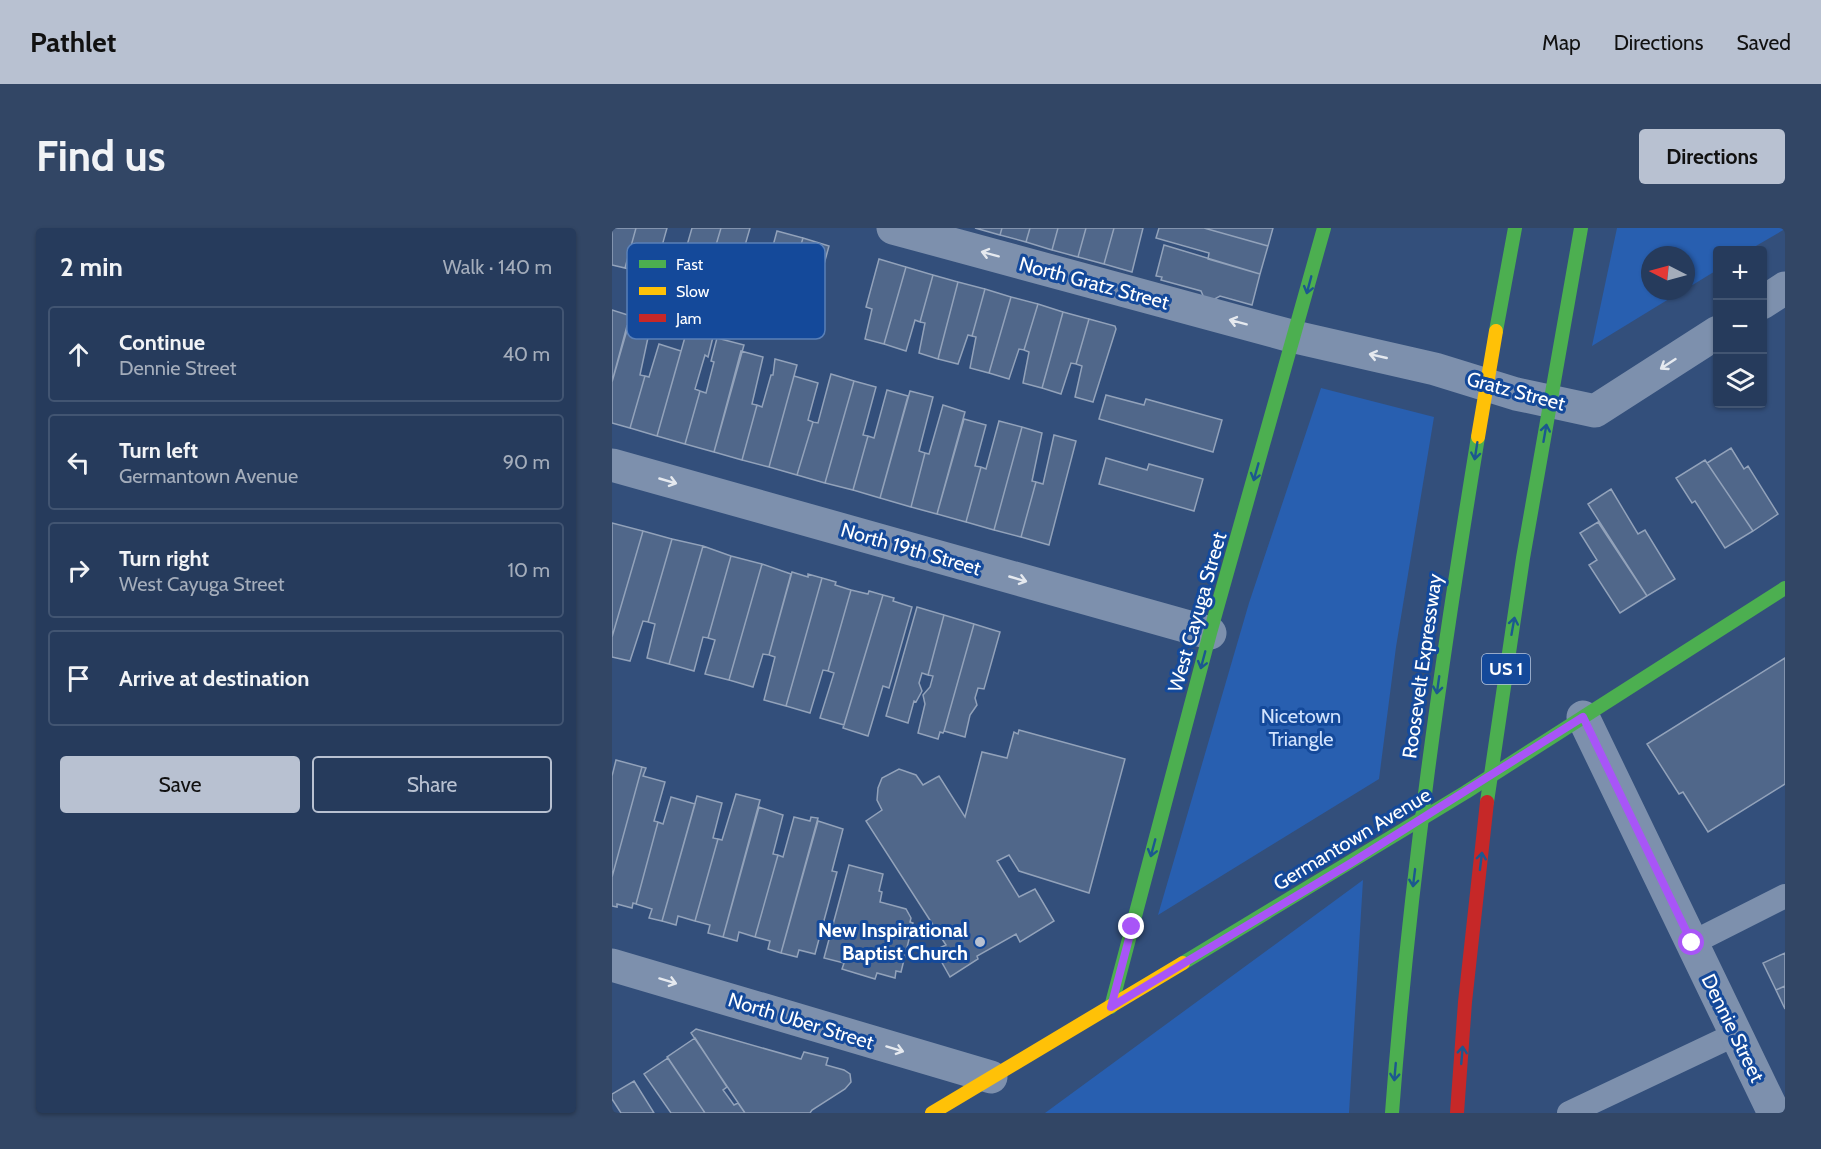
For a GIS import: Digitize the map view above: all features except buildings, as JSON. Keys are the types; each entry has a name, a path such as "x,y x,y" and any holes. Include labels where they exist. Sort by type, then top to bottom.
{"main road":[{"name":"West Cayuga Street","path":"1111,1007 1210,633 1324,228"},
{"path":"1496,331 1509,228"},
{"name":"Roosevelt Expressway","path":"1392,1113 1407,941 1424,790 1445,637 1515,228"},
{"name":"US 1","path":"1457,1113 1473,936 1506,670 1581,228"},
{"name":"Germantown Avenue","path":"932,1113 1351,863 1785,588"}],"street":[{"name":"North Gratz Street","path":"893,228 1295,337"},
{"path":"1767,300 1785,288"},
{"name":"Gratz Street","path":"1295,337 1435,369 1516,394 1595,411 1713,335"},
{"name":"North 19th Street","path":"612,465 1210,633"},
{"name":"Dennie Street","path":"1583,717 1774,1113"},
{"name":"North Uber Street","path":"612,965 991,1077"}],"lane":[{"path":"1692,943 1785,896"},
{"path":"1569,1113 1736,1034"}],"green space":[{"path":"1617,228 1785,228 1756,246 1713,246 1713,272 1695,283 1695,246 1641,246 1641,300 1667,300 1592,346"},
{"name":"Nicetown Triangle","path":"1321,388 1434,417 1396,647 1379,779 1158,915 1249,603"},
{"path":"1363,880 1349,1113 1045,1113"}],"traffic: fast":[{"path":"1111,1007 1210,633 1324,228"},
{"path":"1496,331 1515,228"},
{"path":"1487,802 1523,558 1581,228"},
{"path":"1392,1113 1417,859 1451,606 1478,437"},
{"path":"1183,963 1466,792 1785,588"}],"traffic: slow":[{"path":"1478,437 1496,331"},
{"path":"932,1113 1183,963"}],"traffic: jam":[{"path":"1457,1113 1465,1002 1487,802"}],"place":[{"name":"New Inspirational Baptist Church","path":"980,942"}],"route":[{"path":"1132,927 1111,1007 1351,863 1583,717 1692,943"}]}
